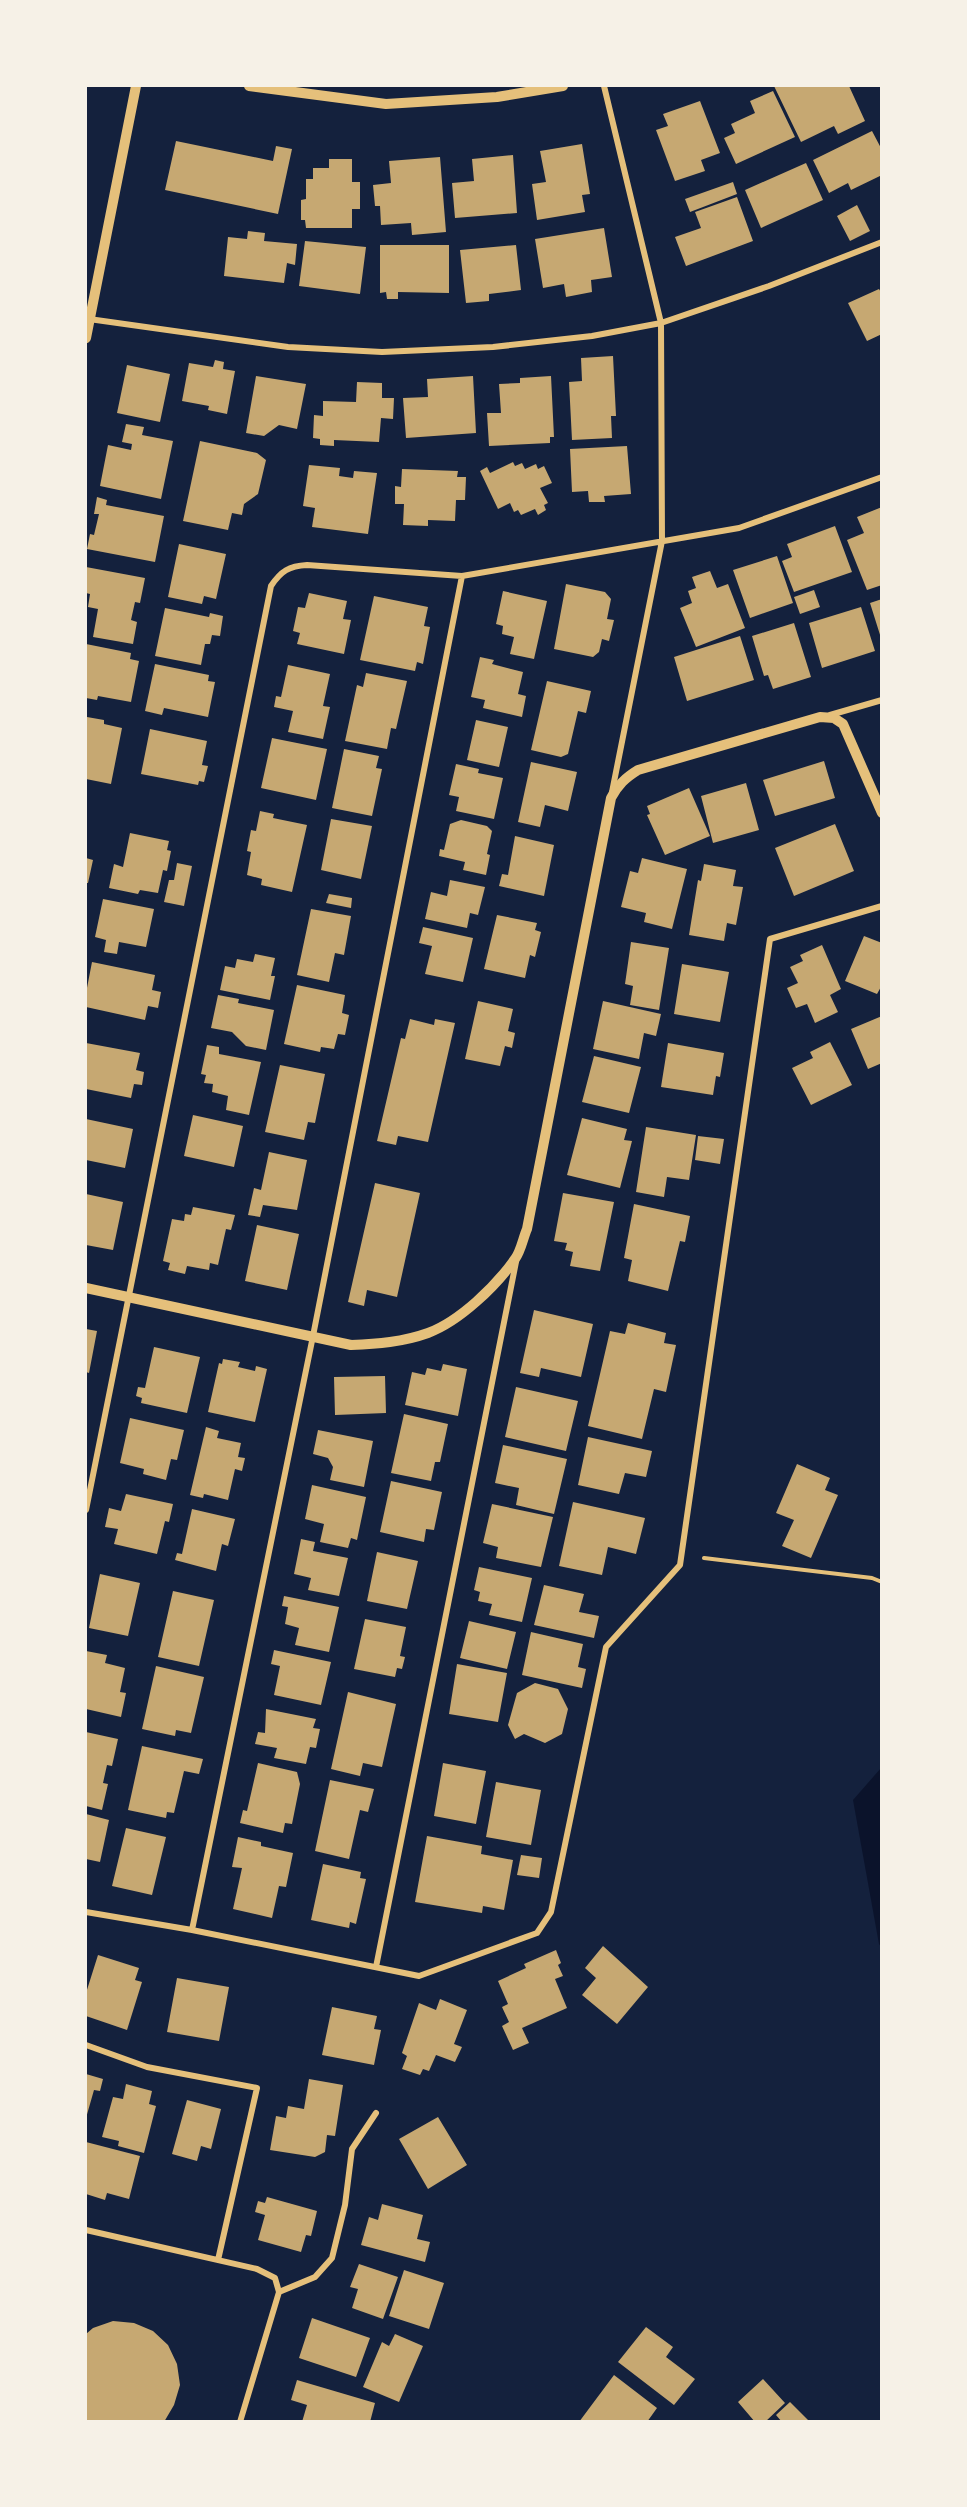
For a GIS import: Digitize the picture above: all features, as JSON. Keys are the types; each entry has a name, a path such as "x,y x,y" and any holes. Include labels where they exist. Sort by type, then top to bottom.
{"street":[{"path":"86,338 136,86"},
{"path":"249,86 386,104 497,97 563,86"},
{"path":"376,1967 516,1257 526,1229 662,541 662,323 604,86"},
{"path":"90,319 288,347 382,352 493,346 592,336 662,323 769,286 882,242"},
{"path":"86,1510 271,586 279,572 293,566 462,576 739,528 882,477"},
{"path":"192,1930 313,1336 462,576"},
{"path":"611,798 618,785 638,770 882,700"},
{"path":"820,717 834,718 843,724 882,813"},
{"path":"86,1912 192,1930 419,1976 537,1933 551,1912 606,1647 680,1564 770,939 882,906"},
{"path":"86,1288 351,1345 387,1343 428,1333 453,1320 473,1304 516,1257"},
{"path":"86,2044 147,2067 257,2088 218,2260"},
{"path":"279,2292 315,2277 332,2258 345,2205 352,2149 376,2113"},
{"path":"86,2230 257,2269 276,2278 279,2292 240,2421"}],"path":[{"path":"681,1556 872,1578 882,1582"}],"water":[{"path":"881,1768 881,1947 853,1800"}],"building":[{"path":"774,86 849,86 865,121 838,134 834,126 801,142"},
{"path":"773,91 795,137 736,164 724,138 735,133 731,124 755,113 750,101"},
{"path":"700,101 720,153 701,160 705,171 675,181 656,130 668,126 663,114"},
{"path":"872,131 882,150 882,175 851,190 848,183 829,193 813,160"},
{"path":"176,141 273,161 276,146 292,149 278,214 165,190"},
{"path":"582,144 590,194 582,195 585,212 537,220 532,184 546,182 540,151"},
{"path":"513,155 517,213 455,218 452,183 474,181 472,159"},
{"path":"440,157 446,232 412,235 411,223 381,225 380,206 375,206 373,185 391,183 389,161"},
{"path":"329,159 352,159 352,182 360,182 360,209 352,209 352,228 306,228 305,220 301,220 301,200 306,199 306,179 313,179 313,168 329,168"},
{"path":"806,163 823,200 761,228 745,190"},
{"path":"733,182 737,194 690,212 685,199"},
{"path":"737,197 753,241 686,266 675,237 701,228 695,212"},
{"path":"857,205 870,231 850,241 837,216"},
{"path":"604,228 612,277 591,280 592,292 566,297 564,284 543,288 535,239"},
{"path":"248,231 265,233 264,241 297,244 295,265 287,263 284,283 224,276 228,237 247,239"},
{"path":"305,241 366,247 360,294 299,286"},
{"path":"380,245 449,245 449,293 398,292 398,299 387,299 386,292 380,293"},
{"path":"516,245 521,290 489,294 489,301 466,303 460,250"},
{"path":"879,289 882,294 882,334 867,341 848,303"},
{"path":"613,356 616,416 611,416 612,438 572,440 569,382 582,381 581,358"},
{"path":"215,360 224,362 223,369 235,371 227,414 208,410 209,406 182,401 189,363 213,367"},
{"path":"127,365 170,374 160,422 117,413"},
{"path":"256,376 306,384 297,429 279,425 264,436 246,433"},
{"path":"473,376 476,433 406,438 403,398 428,397 427,379"},
{"path":"551,376 554,437 550,437 550,443 489,446 487,413 501,413 499,384 520,383 520,378"},
{"path":"357,382 382,383 382,398 394,398 393,419 381,418 379,442 334,440 334,446 320,445 320,439 313,438 314,415 323,416 323,401 356,402"},
{"path":"126,424 144,427 142,435 173,441 161,499 100,486 108,445 131,450 132,444 122,442"},
{"path":"200,441 257,453 266,460 258,494 244,504 242,515 232,513 228,530 183,521"},
{"path":"627,446 631,494 604,496 605,502 589,502 588,491 572,492 570,449"},
{"path":"513,462 515,466 522,463 525,469 536,464 538,469 544,466 552,483 540,488 548,503 544,505 546,510 538,515 535,509 521,515 518,510 514,512 510,503 498,509 480,471 487,467 490,473"},
{"path":"309,465 340,468 339,476 353,478 354,471 377,473 368,534 312,527 315,508 303,506"},
{"path":"402,469 458,471 457,477 466,477 465,500 456,500 455,521 428,520 428,526 403,525 404,504 395,504 395,486 401,487"},
{"path":"97,497 107,500 106,505 164,516 155,562 87,549 90,534 94,535 99,514 94,514"},
{"path":"882,507 882,585 867,590 847,540 864,533 857,517"},
{"path":"835,526 852,572 794,592 782,561 792,557 787,544"},
{"path":"179,544 226,554 216,599 204,596 202,604 168,597"},
{"path":"777,556 793,603 750,618 733,570"},
{"path":"86,567 145,578 140,603 135,602 131,620 137,622 133,644 93,637 98,609 88,607 90,594 86,593"},
{"path":"710,571 717,588 728,584 745,628 696,647 680,608 692,603 688,591 696,588 692,577"},
{"path":"566,584 605,592 611,599 607,619 614,620 609,641 602,639 599,652 593,657 554,649"},
{"path":"814,590 820,607 800,614 794,597"},
{"path":"503,591 547,601 534,659 510,654 514,637 502,634 503,626 496,624"},
{"path":"309,593 347,601 343,619 351,620 344,654 297,644 300,633 293,631 298,607 305,608"},
{"path":"374,596 428,607 424,626 430,627 423,664 417,662 415,671 360,660"},
{"path":"882,599 882,638 881,638 870,603"},
{"path":"861,607 875,651 822,668 809,623"},
{"path":"165,608 209,617 210,613 223,616 220,636 212,635 210,644 205,644 201,665 155,656"},
{"path":"794,623 811,677 773,689 768,675 764,676 752,636"},
{"path":"740,636 754,680 687,701 674,657"},
{"path":"86,644 131,653 130,659 139,661 131,702 98,696 97,700 86,698"},
{"path":"480,657 494,660 492,664 523,672 518,694 526,696 522,717 483,708 485,700 471,697"},
{"path":"155,664 209,675 208,681 215,682 208,717 164,708 162,715 145,711"},
{"path":"288,665 330,674 323,706 330,707 323,739 288,732 293,711 274,707 276,696 281,697"},
{"path":"366,673 407,681 396,729 391,728 387,749 345,741 357,685 363,687"},
{"path":"547,681 591,691 586,713 578,711 568,754 561,757 531,750"},
{"path":"87,717 104,720 104,724 122,728 111,784 86,779"},
{"path":"476,720 508,727 499,767 467,760"},
{"path":"150,729 207,741 202,765 208,766 204,782 199,781 198,785 141,774"},
{"path":"272,738 327,749 316,800 261,788"},
{"path":"344,749 379,756 376,768 382,769 372,816 332,808"},
{"path":"824,761 835,798 775,816 763,780"},
{"path":"531,762 577,772 568,811 545,805 540,827 518,822"},
{"path":"456,764 479,769 478,773 503,778 494,819 456,811 459,797 449,795"},
{"path":"746,783 759,830 713,843 701,796"},
{"path":"689,788 710,836 665,855 647,815 650,814 647,806"},
{"path":"260,811 274,814 273,818 307,825 292,892 261,885 262,879 247,875 251,852 247,851 251,830 256,831"},
{"path":"331,819 372,826 361,879 321,870"},
{"path":"461,820 487,826 492,831 487,854 490,855 486,875 463,870 465,862 439,856 440,849 444,850 450,824"},
{"path":"835,824 854,871 794,896 775,848"},
{"path":"130,833 169,841 167,850 171,851 167,871 163,870 158,893 140,890 138,894 109,888 114,864 123,867"},
{"path":"515,836 554,845 544,896 499,886 502,874 508,875"},
{"path":"86,858 93,860 88,883 86,883"},
{"path":"642,858 687,869 672,929 644,922 646,913 621,907 630,871 638,873"},
{"path":"177,863 192,866 184,906 164,902 169,880 174,880"},
{"path":"704,864 736,870 733,886 743,887 736,925 727,923 724,941 689,935 698,880 701,881"},
{"path":"450,880 485,887 478,915 470,913 467,928 425,919 431,892 447,896"},
{"path":"329,894 352,898 351,908 326,903"},
{"path":"103,899 154,909 146,947 119,942 117,954 104,952 106,940 95,937"},
{"path":"311,909 351,916 344,955 335,953 329,982 297,975"},
{"path":"497,915 537,923 535,930 541,932 535,957 530,955 525,978 484,969"},
{"path":"423,927 473,938 463,982 425,974 432,946 419,943"},
{"path":"864,936 882,943 882,985 877,994 845,981"},
{"path":"631,942 669,948 659,1010 630,1005 633,986 625,984"},
{"path":"822,945 841,989 830,995 838,1012 815,1023 807,1004 796,1008 787,988 798,983 790,967 803,961 800,955"},
{"path":"255,954 275,958 271,976 275,976 270,1000 220,990 225,966 235,968 237,959 253,962"},
{"path":"92,962 155,975 152,990 161,992 158,1008 148,1006 145,1020 86,1007 86,993"},
{"path":"682,964 729,972 720,1022 674,1014"},
{"path":"297,985 345,995 342,1013 349,1015 345,1035 338,1034 334,1049 321,1047 320,1052 284,1044"},
{"path":"218,995 239,999 238,1003 274,1010 266,1050 246,1046 232,1032 211,1028"},
{"path":"478,1001 513,1009 508,1031 515,1033 512,1048 505,1046 500,1066 465,1059"},
{"path":"603,1001 661,1014 656,1036 644,1033 639,1059 593,1049"},
{"path":"882,1016 882,1063 868,1069 851,1029"},
{"path":"410,1019 434,1025 435,1019 455,1023 428,1142 398,1136 396,1145 377,1141 401,1038 405,1039"},
{"path":"830,1042 852,1085 811,1105 792,1068 813,1058 810,1052"},
{"path":"86,1043 140,1053 136,1070 144,1072 142,1085 134,1084 131,1098 86,1089"},
{"path":"668,1043 724,1053 720,1077 716,1076 713,1095 661,1087"},
{"path":"207,1045 219,1047 219,1054 261,1062 249,1115 226,1110 228,1096 212,1092 213,1084 204,1083 206,1075 201,1074"},
{"path":"594,1056 641,1067 629,1113 582,1102"},
{"path":"280,1065 325,1074 315,1123 308,1122 304,1140 265,1132"},
{"path":"193,1115 243,1126 234,1167 184,1156"},
{"path":"582,1118 627,1129 624,1140 632,1141 620,1188 567,1175"},
{"path":"86,1119 133,1129 125,1168 86,1160"},
{"path":"646,1127 696,1135 689,1180 667,1177 664,1197 636,1192"},
{"path":"698,1136 724,1139 720,1164 695,1160"},
{"path":"269,1152 307,1160 297,1210 263,1205 260,1217 248,1215 254,1188 261,1190"},
{"path":"375,1183 420,1193 397,1297 367,1290 364,1306 348,1302"},
{"path":"563,1193 614,1202 600,1271 570,1266 573,1252 565,1250 567,1243 554,1241"},
{"path":"86,1194 123,1202 113,1250 86,1245"},
{"path":"634,1204 690,1216 685,1242 680,1241 668,1291 628,1281 632,1260 624,1258"},
{"path":"193,1207 235,1215 231,1230 226,1229 218,1265 210,1263 209,1270 187,1266 185,1274 168,1270 170,1263 163,1261 172,1219 184,1221 185,1214 191,1215"},
{"path":"257,1225 299,1234 287,1290 245,1281"},
{"path":"534,1310 593,1324 581,1377 541,1368 539,1377 520,1373"},
{"path":"628,1323 666,1333 664,1343 676,1345 666,1392 654,1389 642,1439 588,1426 610,1331 625,1334"},
{"path":"86,1329 97,1331 89,1373 86,1372"},
{"path":"154,1347 200,1357 187,1413 141,1403 142,1398 136,1396 138,1387 145,1388"},
{"path":"223,1359 240,1362 238,1367 255,1371 256,1366 267,1369 255,1422 208,1412 219,1363 222,1364"},
{"path":"443,1364 467,1369 458,1416 405,1405 412,1372 425,1375 427,1368 441,1371"},
{"path":"385,1376 386,1413 335,1415 334,1377"},
{"path":"516,1387 578,1401 566,1451 505,1437"},
{"path":"404,1414 448,1424 440,1462 435,1462 431,1481 391,1473"},
{"path":"130,1418 184,1430 177,1460 171,1459 166,1480 143,1474 144,1469 120,1463"},
{"path":"206,1427 219,1431 217,1438 241,1443 238,1457 245,1458 242,1471 235,1469 228,1500 204,1494 203,1498 190,1495"},
{"path":"318,1430 373,1441 364,1487 330,1480 333,1467 328,1458 313,1454"},
{"path":"588,1437 652,1451 646,1477 625,1473 619,1494 578,1485"},
{"path":"503,1445 567,1459 554,1514 516,1505 519,1488 495,1483"},
{"path":"797,1464 830,1478 825,1490 838,1495 811,1558 782,1546 794,1520 776,1513"},
{"path":"391,1481 442,1492 434,1530 426,1529 424,1542 380,1532"},
{"path":"312,1485 366,1497 357,1540 351,1538 348,1548 320,1542 324,1524 305,1519"},
{"path":"126,1494 173,1504 169,1522 165,1521 157,1554 114,1544 118,1529 105,1527 109,1508 121,1511"},
{"path":"573,1502 645,1518 636,1554 608,1547 602,1575 559,1566"},
{"path":"492,1504 553,1517 541,1567 496,1558 498,1547 483,1543"},
{"path":"192,1509 235,1519 228,1546 222,1544 216,1571 175,1560 177,1553 182,1554"},
{"path":"301,1539 315,1542 313,1551 348,1558 339,1596 308,1590 311,1578 294,1574"},
{"path":"377,1552 418,1561 407,1609 367,1601"},
{"path":"479,1567 532,1578 522,1622 489,1615 492,1604 478,1601 480,1592 474,1590"},
{"path":"100,1574 140,1583 128,1636 89,1628"},
{"path":"544,1585 584,1594 579,1612 599,1616 594,1638 534,1625"},
{"path":"173,1591 214,1600 199,1666 158,1657"},
{"path":"284,1596 339,1607 329,1652 295,1645 299,1628 285,1624 288,1607 282,1606"},
{"path":"365,1619 406,1627 400,1656 405,1657 402,1669 397,1668 395,1677 354,1669"},
{"path":"469,1621 516,1632 507,1669 460,1658"},
{"path":"531,1632 583,1644 578,1667 586,1669 582,1688 522,1675"},
{"path":"274,1650 331,1662 321,1705 274,1695 280,1666 271,1664"},
{"path":"86,1651 107,1655 105,1663 125,1668 120,1692 126,1693 121,1717 86,1709"},
{"path":"457,1664 507,1673 498,1722 449,1714"},
{"path":"156,1666 204,1677 191,1733 176,1730 175,1736 142,1729"},
{"path":"535,1683 558,1689 568,1709 562,1734 545,1743 524,1734 515,1739 508,1725 517,1693"},
{"path":"348,1692 396,1704 382,1767 363,1763 360,1776 331,1769"},
{"path":"266,1709 316,1719 313,1728 320,1729 316,1748 310,1747 306,1764 274,1758 277,1748 255,1744 258,1732 265,1733"},
{"path":"86,1732 118,1739 112,1766 107,1765 103,1783 108,1784 102,1810 86,1806"},
{"path":"142,1746 203,1759 199,1774 184,1771 174,1813 167,1812 166,1818 128,1810"},
{"path":"258,1763 297,1772 300,1784 292,1824 285,1823 283,1833 240,1823 243,1810 247,1811"},
{"path":"443,1763 486,1771 476,1824 434,1816"},
{"path":"330,1780 374,1789 368,1812 360,1810 349,1859 315,1851"},
{"path":"496,1782 541,1790 531,1845 486,1837"},
{"path":"86,1814 109,1820 100,1862 86,1859"},
{"path":"126,1828 166,1837 152,1895 112,1886"},
{"path":"427,1836 482,1846 481,1854 513,1860 504,1910 483,1906 482,1913 415,1902"},
{"path":"238,1837 261,1842 261,1846 293,1853 286,1887 279,1886 272,1918 233,1909 242,1868 232,1867"},
{"path":"521,1855 542,1858 539,1878 517,1875"},
{"path":"323,1864 361,1872 360,1878 366,1879 356,1924 350,1922 349,1928 311,1920"},
{"path":"603,1946 648,1987 617,2024 582,1995 596,1978 585,1968"},
{"path":"556,1950 561,1963 558,1965 563,1976 555,1979 567,2008 522,2028 529,2043 513,2050 502,2026 509,2022 502,2007 508,2004 498,1981 526,1968 524,1964"},
{"path":"98,1955 139,1968 135,1980 142,1982 127,2030 86,2016 86,1993"},
{"path":"177,1978 229,1987 219,2041 167,2032"},
{"path":"440,1999 467,2010 454,2044 462,2047 455,2062 436,2055 429,2071 423,2069 420,2075 402,2069 407,2056 402,2053 419,2003 436,2010"},
{"path":"332,2007 377,2016 374,2029 381,2030 374,2065 322,2055"},
{"path":"86,2074 103,2079 100,2091 94,2090 86,2118"},
{"path":"309,2079 343,2085 335,2136 327,2135 325,2152 315,2157 270,2150 276,2116 286,2118 288,2106 304,2109"},
{"path":"126,2084 152,2091 149,2104 156,2106 144,2153 118,2146 119,2141 102,2137 113,2097 123,2099"},
{"path":"187,2100 221,2109 211,2149 201,2146 197,2161 172,2154"},
{"path":"438,2117 467,2165 428,2189 399,2139"},
{"path":"86,2142 140,2156 129,2199 107,2193 105,2200 86,2194"},
{"path":"267,2197 317,2211 311,2236 306,2235 301,2252 258,2240 265,2215 255,2212 258,2201 265,2203"},
{"path":"382,2204 423,2215 417,2239 430,2242 425,2262 361,2245 369,2217 378,2220"},
{"path":"359,2264 398,2277 383,2319 352,2308 358,2289 350,2287"},
{"path":"404,2270 444,2283 429,2329 389,2316"},
{"path":"312,2318 370,2338 356,2377 299,2358"},
{"path":"113,2321 134,2323 153,2331 168,2345 177,2364 180,2385 174,2405 164,2422 86,2422 86,2334 93,2328"},
{"path":"646,2327 673,2347 666,2357 695,2379 674,2405 618,2362"},
{"path":"395,2334 423,2346 399,2402 363,2387 382,2342 389,2346"},
{"path":"614,2375 657,2408 647,2422 579,2422"},
{"path":"763,2379 785,2403 765,2422 755,2422 738,2402"},
{"path":"297,2380 375,2403 370,2422 302,2422 307,2405 291,2400"},
{"path":"790,2402 810,2422 782,2422 776,2415"}]}
